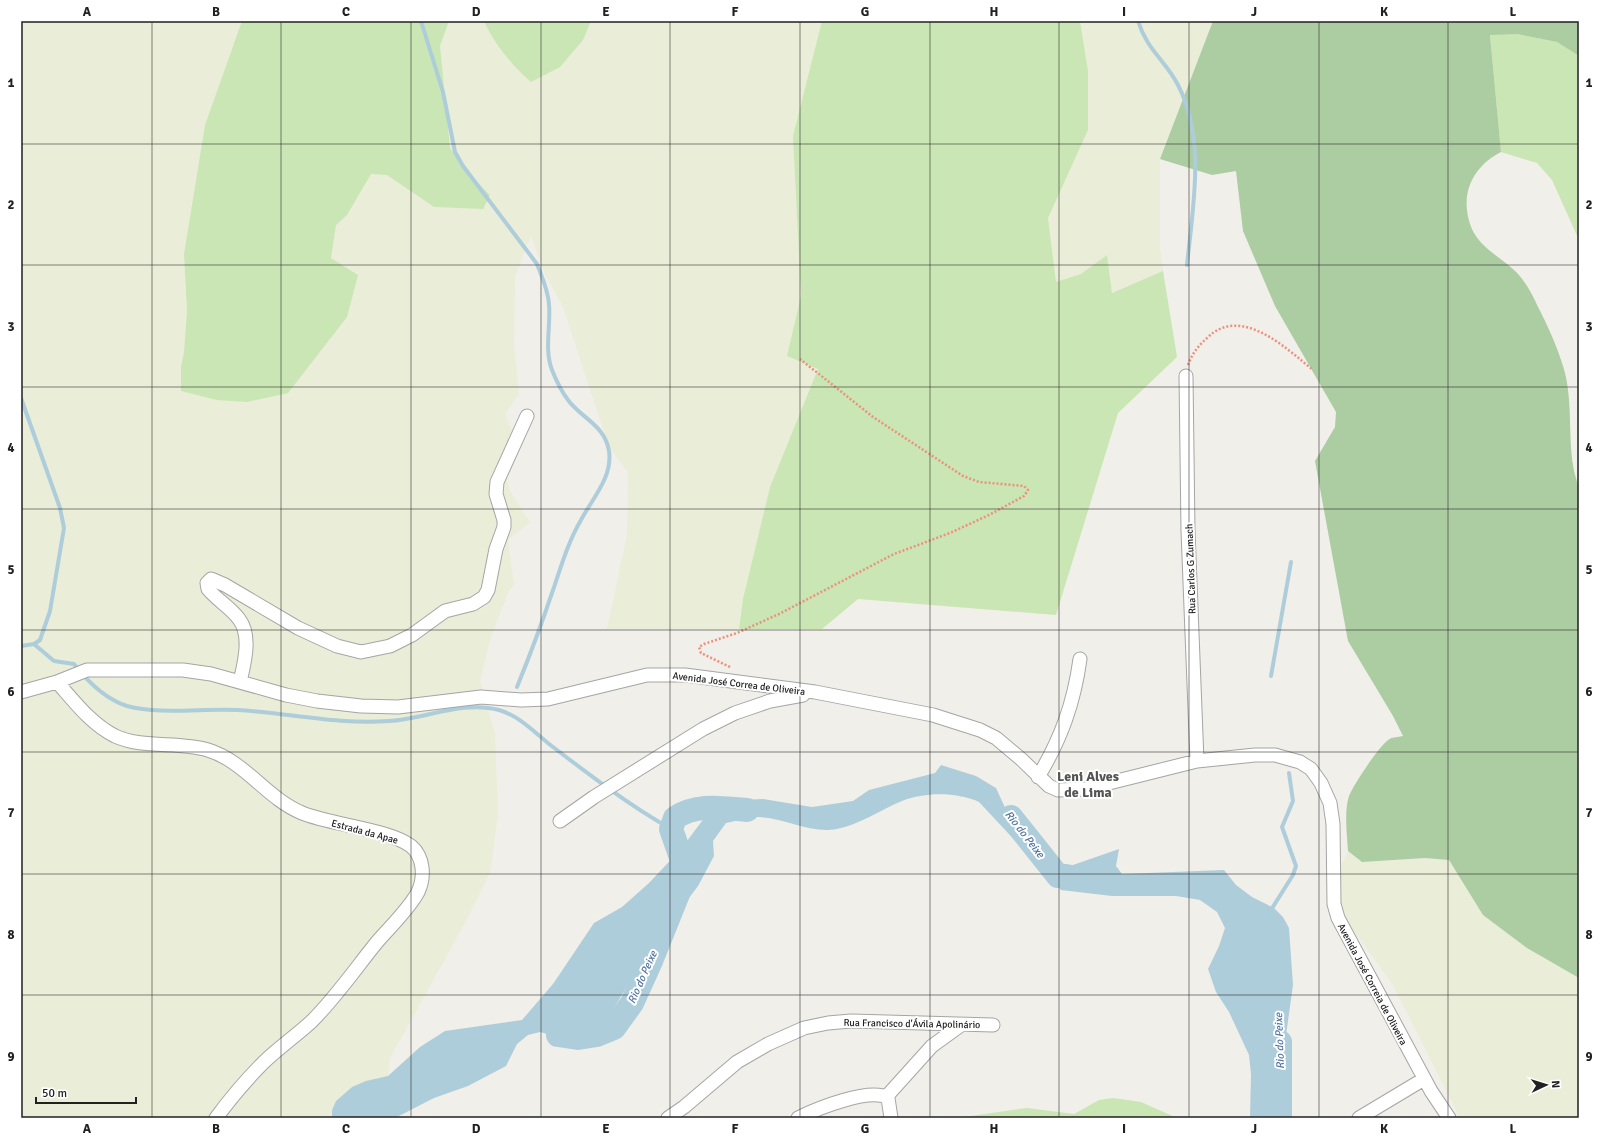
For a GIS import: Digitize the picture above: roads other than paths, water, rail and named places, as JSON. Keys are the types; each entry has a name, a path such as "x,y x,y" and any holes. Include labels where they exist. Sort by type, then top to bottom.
{"street":[{"name":"Rua Carlos G Zumach","path":"1186,376 1188,531 1197,761"},
{"path":"240,682 244,662 244,632 240,620 208,588 207,583 211,580 221,583 320,639 344,648 361,652 400,642 445,611 473,604 484,597 488,590 496,549 504,527 504,520 496,494 497,482 527,416"},
{"path":"1038,777 1053,752 1065,726 1073,701 1080,659"},
{"name":"Avenida José Correa de Oliveira","path":"21,692 57,682 88,670 183,670 211,674 286,695 317,701 361,706 398,707 481,697 520,700 548,699 647,675 685,675 742,684 815,692 933,715 980,730 1010,749 1038,777"},
{"name":"Estrada da Apae","path":"57,682 104,730 117,737 132,742 191,746 208,750 228,758 243,768 271,795 288,806 326,821 371,832 403,842 414,850 421,861 422,873 417,893 402,912 313,1020 264,1063 216,1118"},
{"path":"560,821 600,793 703,729 734,713 770,701 815,692"},
{"name":"Avenida José Correia de Oliveira","path":"1038,777 1049,786 1058,790 1073,790 1197,761 1254,755 1275,755 1300,762 1311,769 1321,782 1330,802 1333,824 1334,904 1338,918 1424,1078 1449,1118"},
{"name":"Rua Francisco d'Ávila Apolinário","path":"668,1118 737,1062 768,1044 804,1028 828,1022 851,1021 993,1025"},
{"path":"798,1118 817,1108 852,1098 887,1096 932,1046 961,1025"},
{"path":"1359,1118 1424,1078"},
{"path":"887,1096 890,1103 891,1118"}],"water":[{"path":"941,765 976,776 996,788 1007,812 1025,825 1032,846 1039,855 1054,863 1073,865 1119,849 1116,866 1122,874 1224,870 1236,885 1252,897 1274,908 1283,917 1289,928 1293,985 1280,1078 1284,1118 1250,1118 1251,1074 1249,1055 1229,1012 1216,992 1208,969 1219,946 1225,928 1217,912 1200,900 1176,896 1112,896 1061,890 979,802 961,796 941,794 921,796 902,801 846,827 837,829 827,830 808,828 778,820 759,817 746,818 726,823 713,841 714,856 698,886 645,956 605,1023 586,1039 572,1041 540,1032 528,1035 517,1044 506,1066 468,1086 434,1098 395,1118 332,1118 332,1110 336,1101 352,1087 366,1081 388,1076 420,1047 445,1031 522,1020 553,984 594,923 622,907 649,883 681,849 702,821 721,801 763,799 812,807 853,801 869,790 935,773"}],"waterway":[{"path":"421,21 443,92 455,152 463,166 537,264 548,299 548,354 552,370 559,386 568,400 592,422 603,435 607,442 609,451 608,470 605,479 576,528 517,687"},
{"path":"1138,21 1146,40 1178,85 1187,106 1192,128 1195,150 1195,173 1187,265"},
{"path":"21,398 60,508 64,528 50,611 40,640 34,644 21,646"},
{"path":"1271,676 1291,562"},
{"path":"34,644 54,661 74,664 91,683 111,699 127,706 140,709 167,711 257,711 332,720 370,722 403,720 444,711 472,707 499,710 514,716 610,790 671,829"},
{"path":"1271,910 1293,875 1296,866 1282,827 1293,801 1289,773"},
{"name":"Rio do Peixe","path":"558,1035 578,1038 597,1035 614,1028 632,1003 651,961 684,879 684,866 671,829 675,818 683,813 701,808 747,810"},
{"name":"Rio do Peixe","path":"1011,817 1058,876 1065,876"},
{"name":"Rio do Peixe","path":"1280,1042 1280,1118"}],"district":[{"name":"Leni Alves de Lima","path":"1088,784"}]}
